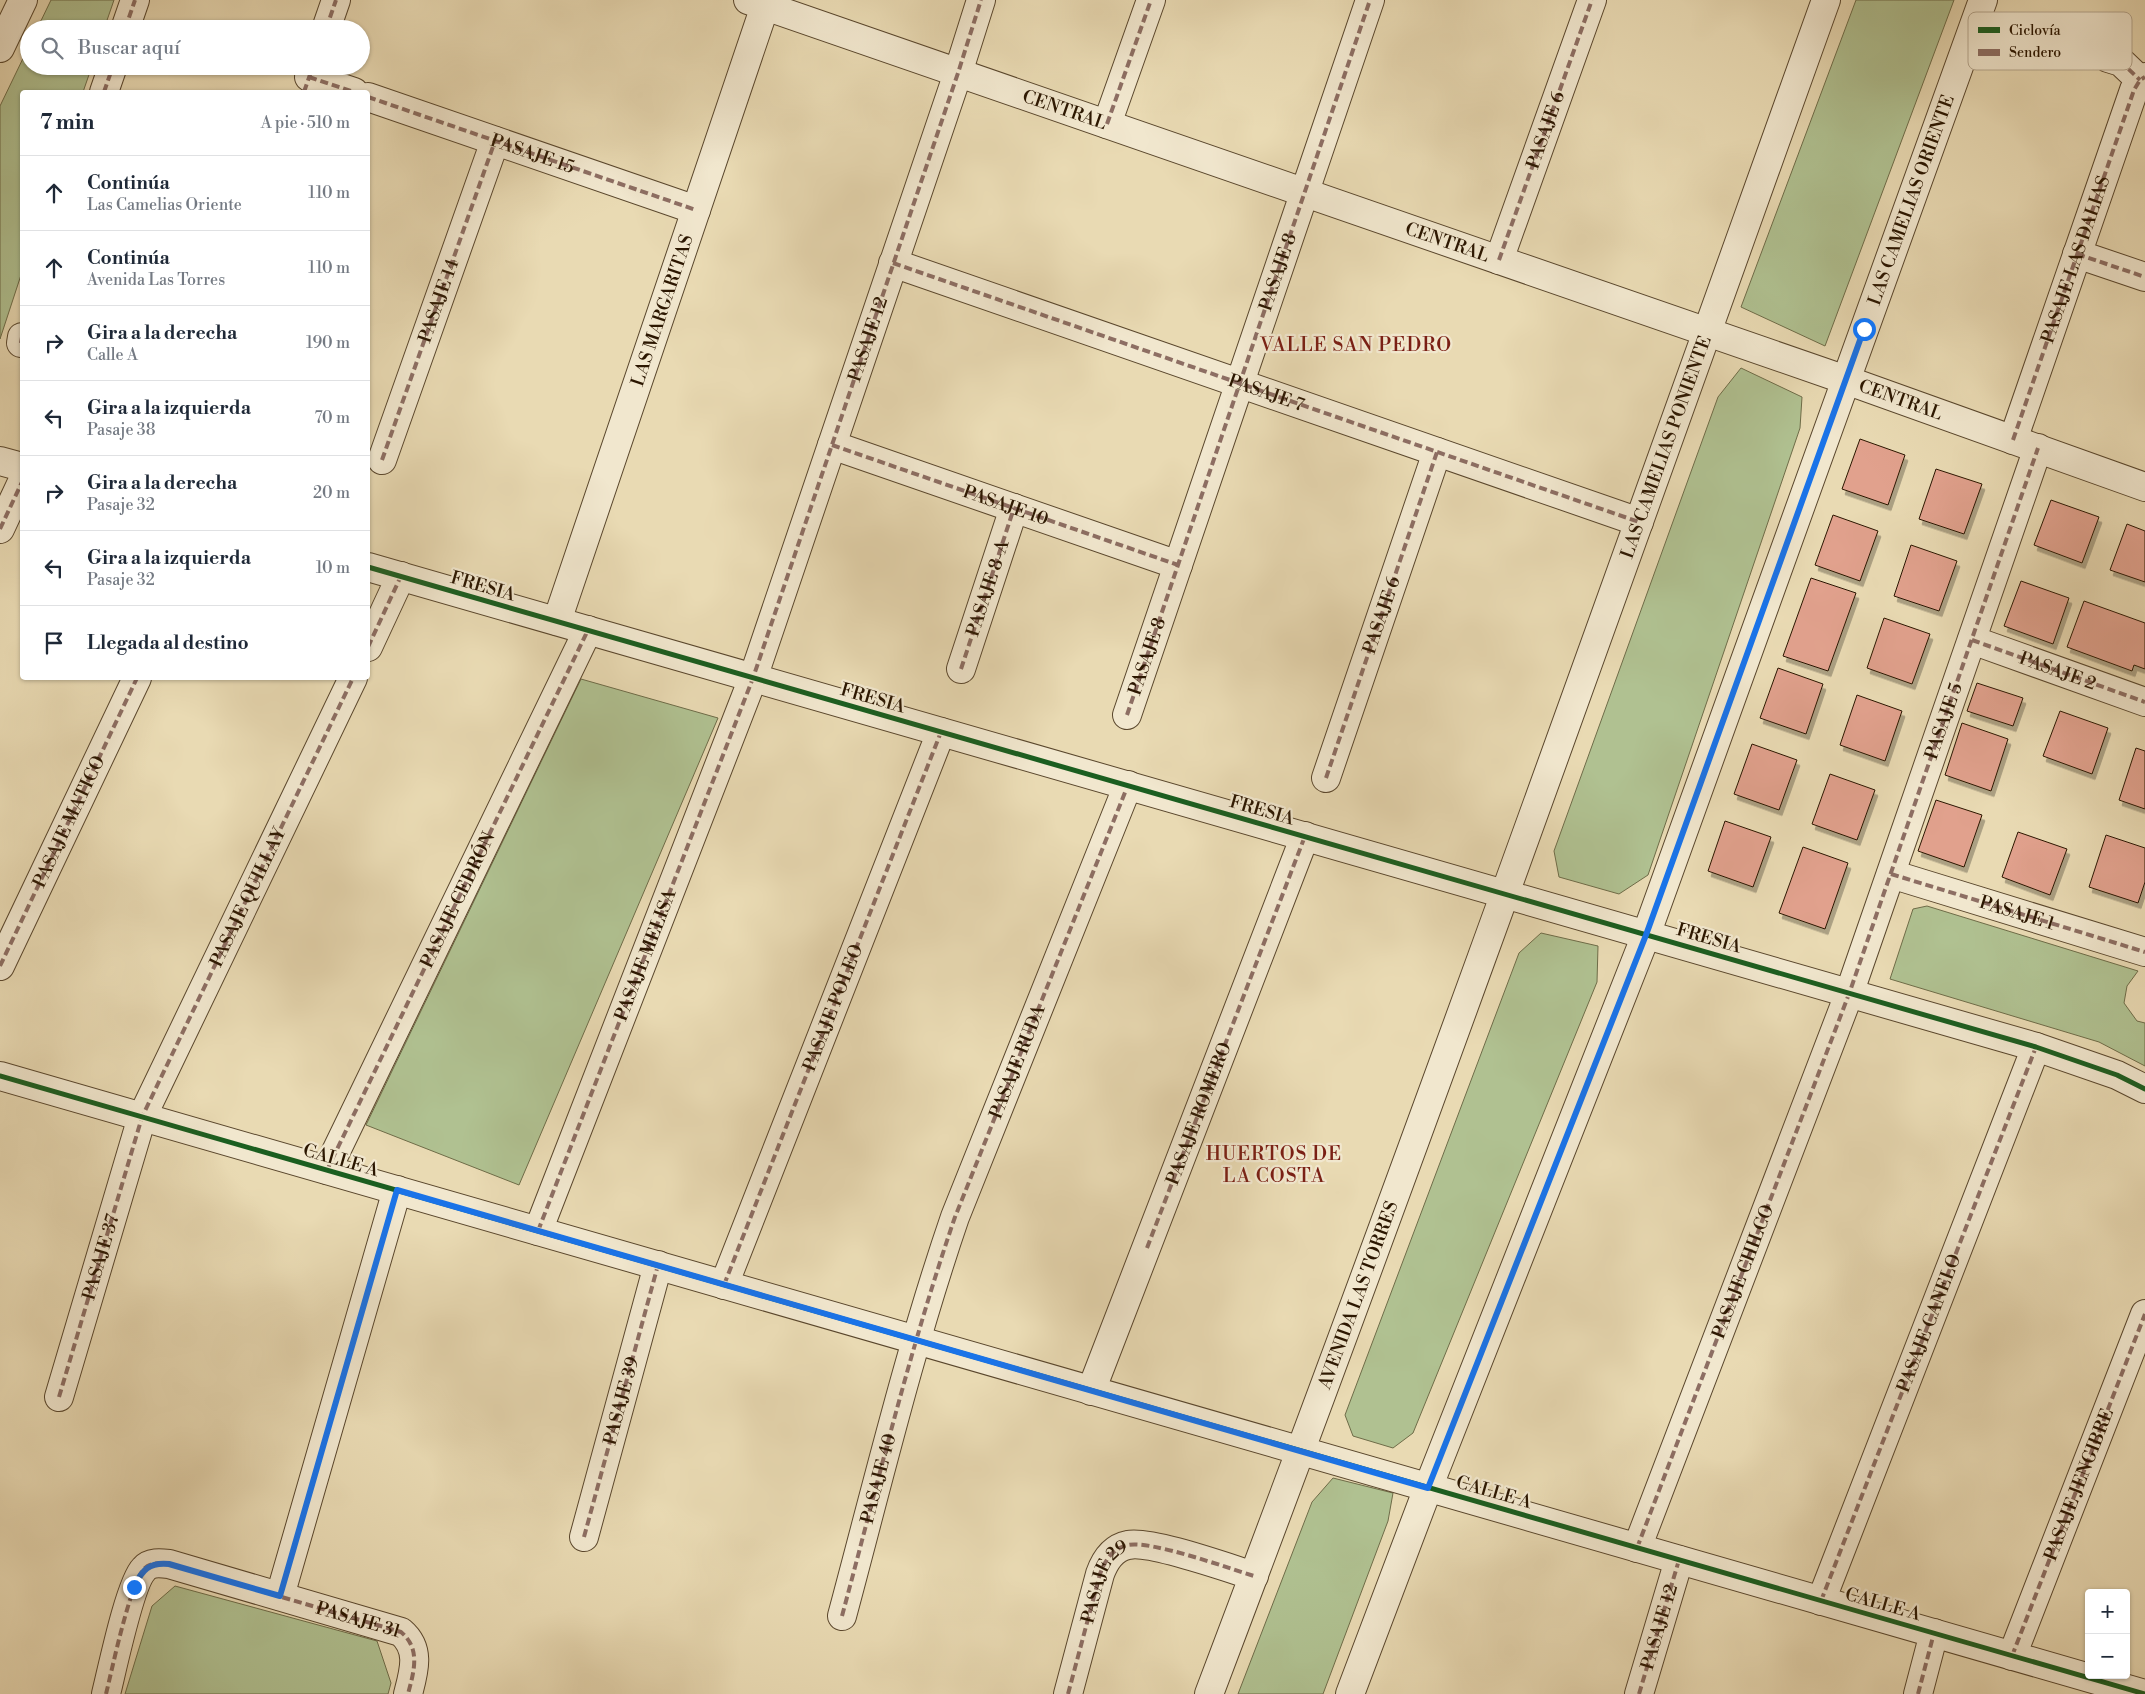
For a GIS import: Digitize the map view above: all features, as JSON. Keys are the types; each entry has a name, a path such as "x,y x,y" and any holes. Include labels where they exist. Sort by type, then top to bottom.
{"street":[{"path":"0,48 23,0"},
{"path":"128,20 135,0"},
{"path":"329,20 336,0"},
{"name":"PASAJE 12","path":"753,678 981,0"},
{"path":"1107,124 1151,0"},
{"name":"PASAJE 8","path":"1127,715 1370,0"},
{"name":"PASAJE 6","path":"1499,260 1592,0"},
{"name":"LAS CAMELIAS PONIENTE","path":"1505,894 1826,0"},
{"name":"LAS CAMELIAS ORIENTE","path":"1979,12 1983,0"},
{"name":"CENTRAL","path":"760,2 958,73 1846,380 2145,487"},
{"name":"LAS MARGARITAS","path":"557,621 696,210 760,2"},
{"name":"LAS CAMELIAS ORIENTE","path":"1646,935 1968,42"},
{"path":"2132,70 2143,78"},
{"path":"105,90 110,75"},
{"name":"PASAJE LAS DALIAS","path":"2025,444 2077,254 2134,90 2143,78"},
{"path":"309,79 347,90"},
{"name":"PASAJE 15","path":"370,98 696,210"},
{"name":"PASAJE 14","path":"382,460 495,142"},
{"path":"2077,254 2145,277"},
{"name":"PASAJE 7","path":"893,263 1639,522"},
{"name":"PASAJE 5","path":"1850,994 1972,640 2025,444"},
{"name":"PASAJE 10","path":"832,445 1178,565"},
{"name":"PASAJE 6","path":"1326,778 1437,452"},
{"path":"0,461 20,466"},
{"path":"0,529 20,486"},
{"name":"PASAJE 8-A","path":"961,669 1014,508"},
{"name":"FRESIA","path":"370,567 2036,1047 2117,1075 2145,1089"},
{"path":"370,643 401,576"},
{"name":"PASAJE CEDRÓN","path":"326,1170 588,630"},
{"name":"PASAJE 2","path":"1972,640 2145,702"},
{"name":"PASAJE MELISA","path":"538,1231 753,678"},
{"name":"PASAJE MATICO","path":"0,966 137,680"},
{"name":"PASAJE QUILLAY","path":"142,1117 352,680"},
{"name":"PASAJE POLEO","path":"724,1285 941,732"},
{"name":"PASAJE RUDA","path":"916,1340 933,1281 955,1217 1128,785"},
{"name":"PASAJE ROMERO","path":"1091,1390 1305,836"},
{"name":"PASAJE 1","path":"1891,874 2145,952"},
{"name":"AVENIDA LAS TORRES","path":"1209,1694 1301,1451 1505,894"},
{"path":"1350,1694 1428,1488 1646,935"},
{"name":"PASAJE CHILCO","path":"1637,1548 1850,994"},
{"name":"PASAJE CANELO","path":"1821,1601 2036,1047"},
{"name":"CALLE A","path":"0,1076 2145,1694"},
{"name":"PASAJE 37","path":"60,1397 142,1117"},
{"path":"280,1596 397,1190"},
{"name":"PASAJE 39","path":"584,1537 658,1265"},
{"name":"PASAJE JENGIBRE","path":"2012,1656 2145,1314"},
{"name":"PASAJE 40","path":"842,1616 916,1340"},
{"name":"PASAJE 29","path":"1068,1694 1100,1574 1110,1555 1118,1549 1127,1545 1148,1545 1254,1576"},
{"name":"PASAJE 12","path":"1639,1694 1679,1560"},
{"name":"PASAJE 31","path":"106,1694 134,1587 144,1569 151,1564 169,1564 401,1632 408,1639 416,1659 408,1694"},
{"path":"1918,1694 1934,1633"}],"green space":[{"path":"51,0 114,0 107,20 41,20"},
{"path":"1856,0 1954,0 1825,346 1741,307"},
{"path":"20,65 20,75 89,75 84,90 20,90 20,278 0,339 0,106"},
{"path":"1741,368 1802,397 1800,428 1648,875 1619,894 1559,877 1554,851 1718,397"},
{"path":"581,679 718,718 519,1185 366,1125"},
{"path":"1927,906 2138,971 2127,986 2124,1003 2137,1021 2145,1023 2145,1066 2099,1042 1890,979 1913,909"},
{"path":"1541,933 1598,946 1597,982 1413,1433 1393,1448 1353,1436 1345,1415 1519,953"},
{"path":"1333,1478 1393,1493 1388,1521 1323,1694 1238,1694 1312,1502"},
{"path":"175,1586 377,1641 391,1683 388,1694 125,1694 152,1606"}],"building":[{"path":"1860,439 1905,455 1888,505 1842,489"},
{"path":"1936,469 1982,484 1964,534 1919,519"},
{"path":"2051,500 2099,517 2082,563 2034,545"},
{"path":"1833,515 1878,531 1860,581 1815,565"},
{"path":"2127,524 2145,531 2145,582 2110,570"},
{"path":"1911,545 1957,561 1939,611 1894,596"},
{"path":"1811,578 1856,593 1828,671 1783,656"},
{"path":"2021,581 2069,598 2053,644 2004,626"},
{"path":"2084,601 2145,623 2145,669 2134,665 2132,671 2067,647"},
{"path":"1884,618 1930,634 1912,684 1867,668"},
{"path":"1778,668 1823,684 1806,734 1760,718"},
{"path":"1977,683 2023,698 2013,726 1967,711"},
{"path":"1857,695 1902,711 1885,761 1840,745"},
{"path":"2060,711 2108,728 2092,774 2043,756"},
{"path":"1962,723 2008,739 1991,791 1945,775"},
{"path":"1752,744 1797,760 1779,810 1734,794"},
{"path":"2136,748 2145,751 2145,809 2119,800"},
{"path":"1830,774 1875,790 1857,840 1812,824"},
{"path":"1936,800 1982,815 1964,867 1918,851"},
{"path":"1725,821 1771,837 1753,887 1708,871"},
{"path":"2018,832 2067,849 2050,895 2002,877"},
{"path":"2106,835 2145,848 2145,882 2138,903 2089,887"},
{"path":"1803,847 1848,863 1825,929 1779,913"}],"marked path":[{"path":"128,20 135,0"},
{"path":"329,20 336,0"},
{"path":"538,1231 753,678 981,0"},
{"path":"1107,124 1151,0"},
{"path":"1127,715 1370,0"},
{"path":"1499,260 1592,0"},
{"path":"2129,70 2140,80"},
{"path":"105,90 110,75"},
{"path":"305,90 310,75"},
{"path":"309,77 348,90"},
{"path":"2013,440 2134,90 2140,80 2145,77"},
{"path":"370,98 696,210"},
{"path":"382,460 495,141"},
{"path":"2077,254 2145,277"},
{"path":"893,263 1639,522"},
{"path":"832,445 1178,565"},
{"path":"1637,1548 1849,994 2038,448"},
{"path":"1326,778 1437,452"},
{"path":"0,529 20,486"},
{"path":"961,669 1014,508"},
{"path":"370,643 401,576"},
{"path":"327,1170 588,630"},
{"path":"1972,640 2145,702"},
{"path":"0,966 136,680"},
{"path":"59,1397 142,1117 352,680"},
{"path":"724,1285 941,732"},
{"path":"842,1616 909,1365 955,1217 1128,785"},
{"path":"1147,1248 1305,836"},
{"path":"1891,874 2145,952"},
{"path":"1821,1601 2036,1047"},
{"path":"280,1596 397,1190"},
{"path":"584,1537 658,1265"},
{"path":"2012,1656 2145,1314"},
{"path":"1068,1694 1100,1574 1107,1559 1118,1549 1128,1545 1153,1547 1190,1556 1254,1576"},
{"path":"1639,1694 1679,1560"},
{"path":"106,1694 133,1591 144,1569 149,1565 159,1563 169,1564 401,1632 414,1653 414,1669 408,1694"},
{"path":"1918,1694 1934,1633"}],"cycle path":[{"path":"370,568 2036,1047 2117,1075 2145,1089"},
{"path":"0,1076 2145,1694"}],"district":[{"name":"VALLE SAN PEDRO","path":"1356,344"},
{"name":"HUERTOS DE LA COSTA","path":"1274,1164"}],"route":[{"path":"134,1587 144,1569 151,1564 160,1563 280,1596 397,1190 1428,1488 1646,935 1864,329"}]}
